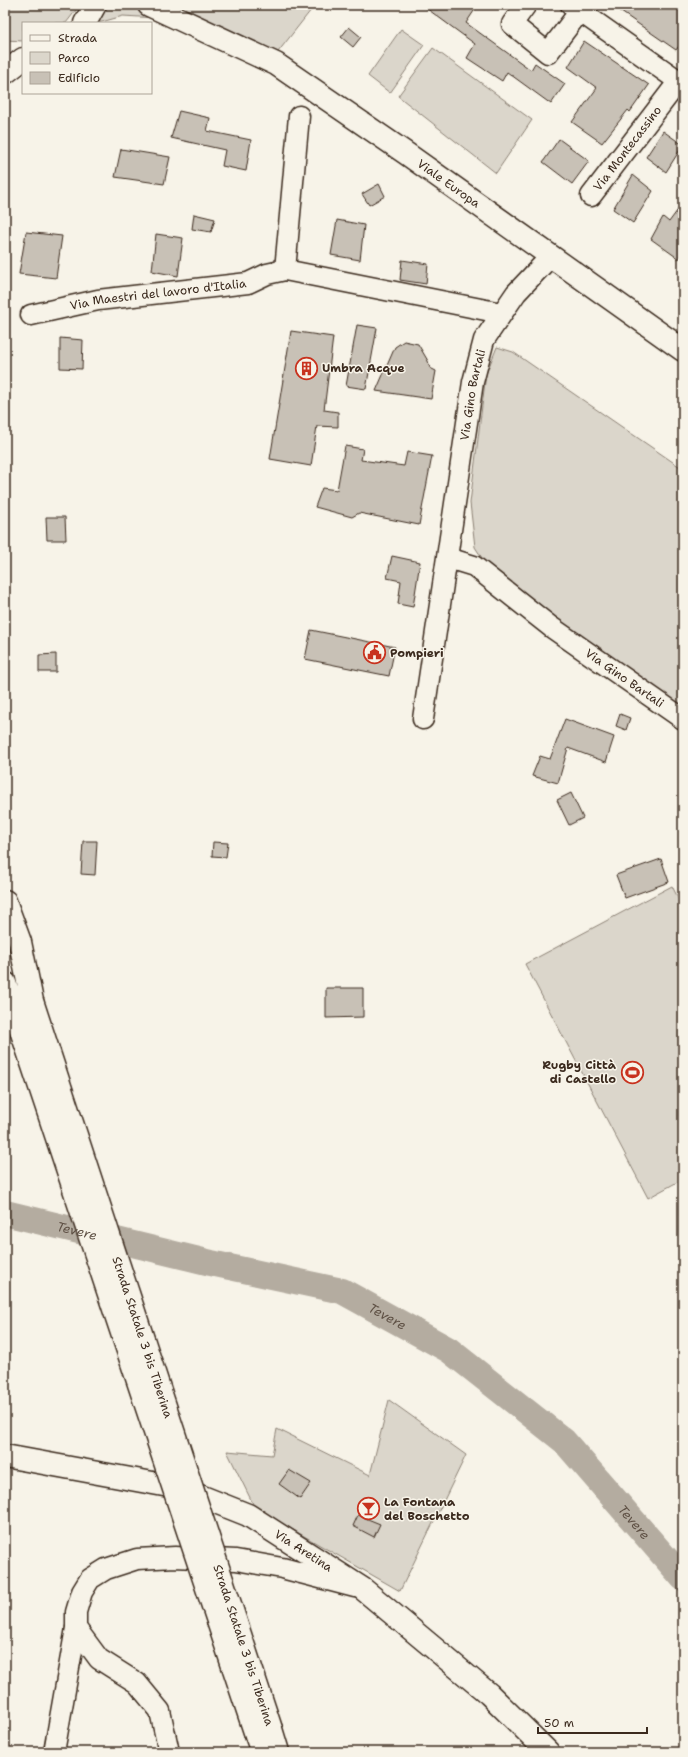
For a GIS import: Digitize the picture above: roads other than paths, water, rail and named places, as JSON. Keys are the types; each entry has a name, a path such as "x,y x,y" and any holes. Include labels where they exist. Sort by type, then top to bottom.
{"main road":[{"path":"86,22 95,5"},
{"name":"Viale Europa","path":"149,5 276,64 683,350"},
{"name":"Viale Europa","path":"152,25 205,31"},
{"path":"5,57 22,58"},
{"path":"5,73 22,59"},
{"path":"5,901 20,942 23,1003"},
{"name":"Strada Statale 3 bis Tiberina","path":"5,924 23,1003 263,1739 278,1752"},
{"name":"Strada Statale 3 bis Tiberina","path":"5,983 23,1003"},
{"name":"Via Aretina","path":"5,1456 180,1488 248,1515 363,1589 489,1694 548,1752"}],"street":[{"path":"526,5 512,24 548,53 575,8"},
{"name":"Via Montecassino","path":"575,8 681,83 591,196"},
{"path":"285,270 299,116"},
{"name":"Via Gino Bartali","path":"424,719 473,382 484,340 516,293 551,256"},
{"name":"Via Maestri del lavoro d'Italia","path":"31,315 98,300 248,283 267,274 285,270 501,313"},
{"name":"Via Gino Bartali","path":"448,558 474,566 551,627 683,719"},
{"path":"54,1752 76,1628 76,1612 82,1592 90,1579 106,1569 136,1559 175,1557 236,1560 282,1568 363,1589"},
{"path":"76,1628 99,1659 137,1682 160,1711 169,1752"}],"waterway":[{"name":"Tevere","path":"5,1213 211,1263 342,1291 449,1350 564,1441 683,1578"}],"place":[{"name":"Umbra Acque","path":"307,368"},
{"name":"Pompieri","path":"374,653"},
{"name":"Rugby Città di Castello","path":"632,1072"},
{"name":"La Fontana del Boschetto","path":"369,1509"}]}
